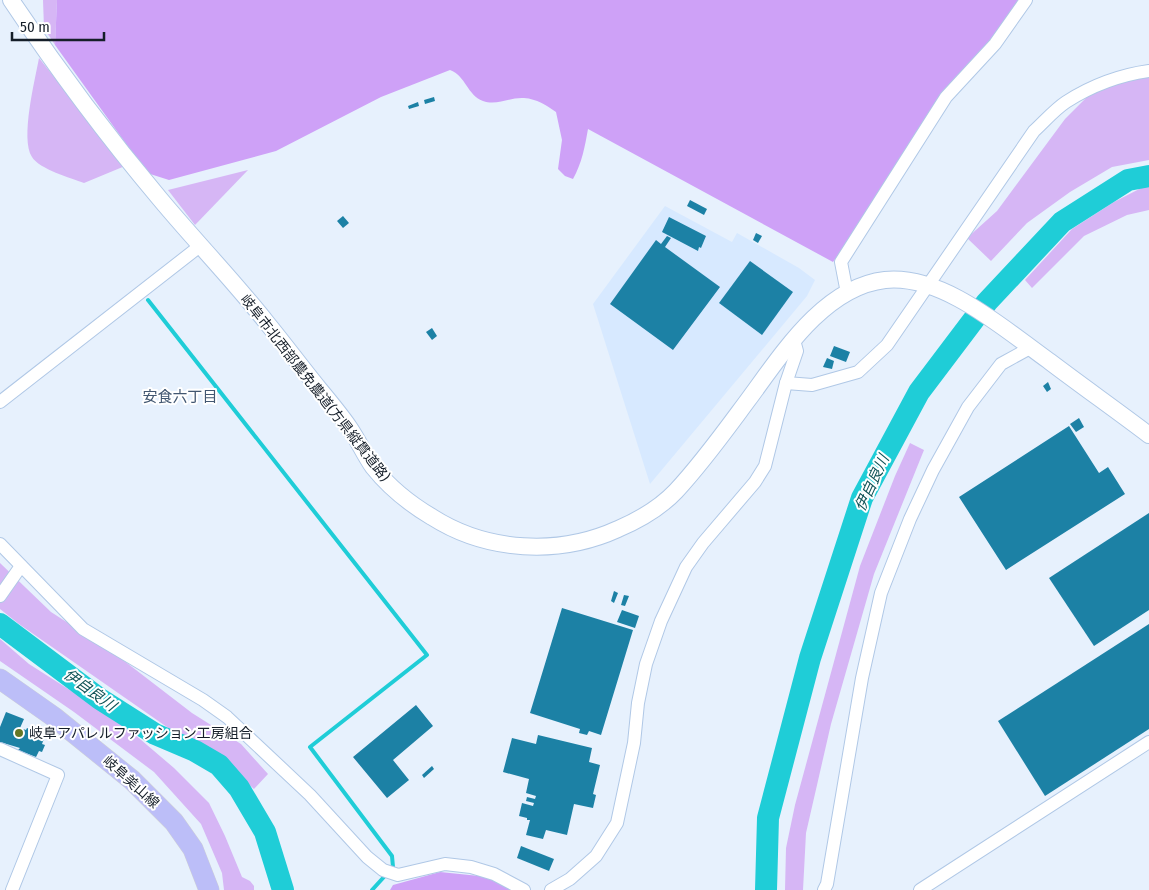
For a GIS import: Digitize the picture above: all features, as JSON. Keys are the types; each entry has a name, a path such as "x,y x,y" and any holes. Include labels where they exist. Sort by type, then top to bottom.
{"main road":[{"name":"岐阜美山線","path":"0,679 54,717 132,780 174,822 193,849 207,888"}],"street":[{"name":"岐阜市北西部農免農道(方県縦貫道路)","path":"11,0 76,92 198,244 264,318 350,429 374,467 403,498 435,520 471,537 506,545 566,546 605,536 642,519 672,495 707,456 794,340 818,313 860,287 883,280 909,280 928,285 944,291 987,316 1026,344"},
{"path":"847,294 841,262 946,98 995,44 1026,0"},
{"path":"786,383 812,385 858,372 887,345 1034,131 1065,103 1128,74 1149,71"},
{"path":"0,402 198,244"},
{"path":"551,890 570,879 596,856 617,822 634,743 638,703 646,664 661,620 686,567 703,543 755,482 765,466 796,351 794,340"},
{"path":"824,890 827,884 862,678 881,593 910,519 933,470 968,407 1001,364 1026,344 1149,435"},
{"path":"0,544 19,570 83,629 194,695 227,717 310,795 367,857 383,870 398,875 445,864 472,867 494,874 524,890"},
{"path":"0,596 19,570"},
{"path":"920,890 1149,742"},
{"path":"0,749 58,775 12,890"}],"shaded area":[{"path":"43,0 57,0 55,45 44,28"},
{"path":"57,0 1018,0 1009,19 833,262 588,129 579,167 573,179 565,176 558,169 562,140 556,112 541,103 529,99 483,101 473,94 460,77 450,70 381,97 276,151 169,180 147,173 55,45"},
{"path":"39,58 125,166 84,183 48,169 32,157 27,137 32,94"},
{"path":"1149,77 1149,160 1112,167 1070,192 1027,223 991,261 967,238 997,211 1065,119 1088,96 1120,82"},
{"path":"248,170 195,225 168,190"},
{"path":"1149,184 1149,210 1127,215 1084,236 1032,288 1025,280 1072,229 1114,202"},
{"path":"665,206 732,242 737,233 799,268 815,280 807,296 650,484 593,304"},
{"path":"910,443 924,450 874,574 831,724 806,833 803,890 785,890 786,848 795,805 860,566"},
{"path":"0,563 51,612 110,650 192,713 241,744 268,774 254,789 219,758 177,734 19,624 0,609"},
{"path":"0,639 29,664 120,722 174,768 209,803 242,877 250,881 254,886 254,890 224,890 222,873 201,824 154,772 74,712 0,661"},
{"path":"440,872 489,877 511,890 390,890 393,885"}],"building":[{"path":"434,97 435,101 425,104 424,100"},
{"path":"418,102 419,106 409,109 408,106"},
{"path":"690,200 707,209 704,215 687,206"},
{"path":"343,216 349,223 343,228 337,221"},
{"path":"669,217 706,236 698,251 662,232"},
{"path":"756,233 762,236 758,243 753,240"},
{"path":"667,236 671,238 665,247 720,287 673,350 610,304 656,240 661,244"},
{"path":"750,261 793,292 762,335 719,303"},
{"path":"432,328 437,336 432,340 426,332"},
{"path":"834,346 850,352 846,362 830,356"},
{"path":"827,358 834,361 832,369 823,367"},
{"path":"1048,382 1051,389 1047,392 1043,386"},
{"path":"1079,418 1084,427 1076,432 1070,424"},
{"path":"1069,426 1099,473 1108,467 1125,494 1006,570 959,497"},
{"path":"1149,513 1149,610 1094,646 1049,578"},
{"path":"614,591 618,593 614,603 611,601"},
{"path":"624,595 629,596 625,606 621,605"},
{"path":"562,608 633,630 601,735 589,731 587,735 579,733 580,729 530,713"},
{"path":"622,610 639,616 635,628 617,622"},
{"path":"1149,624 1149,729 1045,796 998,721"},
{"path":"416,705 433,726 393,760 409,780 387,798 353,757"},
{"name":"岐阜アパレルファッション工房組合","path":"6,712 24,719 20,728 26,730 27,728 45,736 42,744 45,745 42,752 39,751 36,757 18,750 20,748 0,742 0,727"},
{"path":"538,735 592,748 589,762 600,765 593,794 596,795 593,808 574,804 567,835 546,830 543,839 526,835 530,820 519,816 522,803 533,806 534,803 526,801 527,797 535,799 536,796 526,793 529,779 503,772 512,738 536,744"},
{"path":"432,766 434,769 424,778 422,775"},
{"path":"521,846 554,859 549,871 517,858"}],"waterway":[{"name":"伊自良川","path":"766,890 768,818 810,658 862,498 919,392 987,302 1062,222 1128,180 1149,176"},
{"path":"148,300 427,655 310,747 392,856 393,867 372,890"},
{"name":"伊自良川","path":"0,624 100,699 155,734 195,751 219,765 239,788 265,832 283,890"}],"place":[{"name":"岐阜アパレルファッション工房組合","path":"19,733"}],"district":[{"name":"安食六丁目","path":"180,397"}]}
